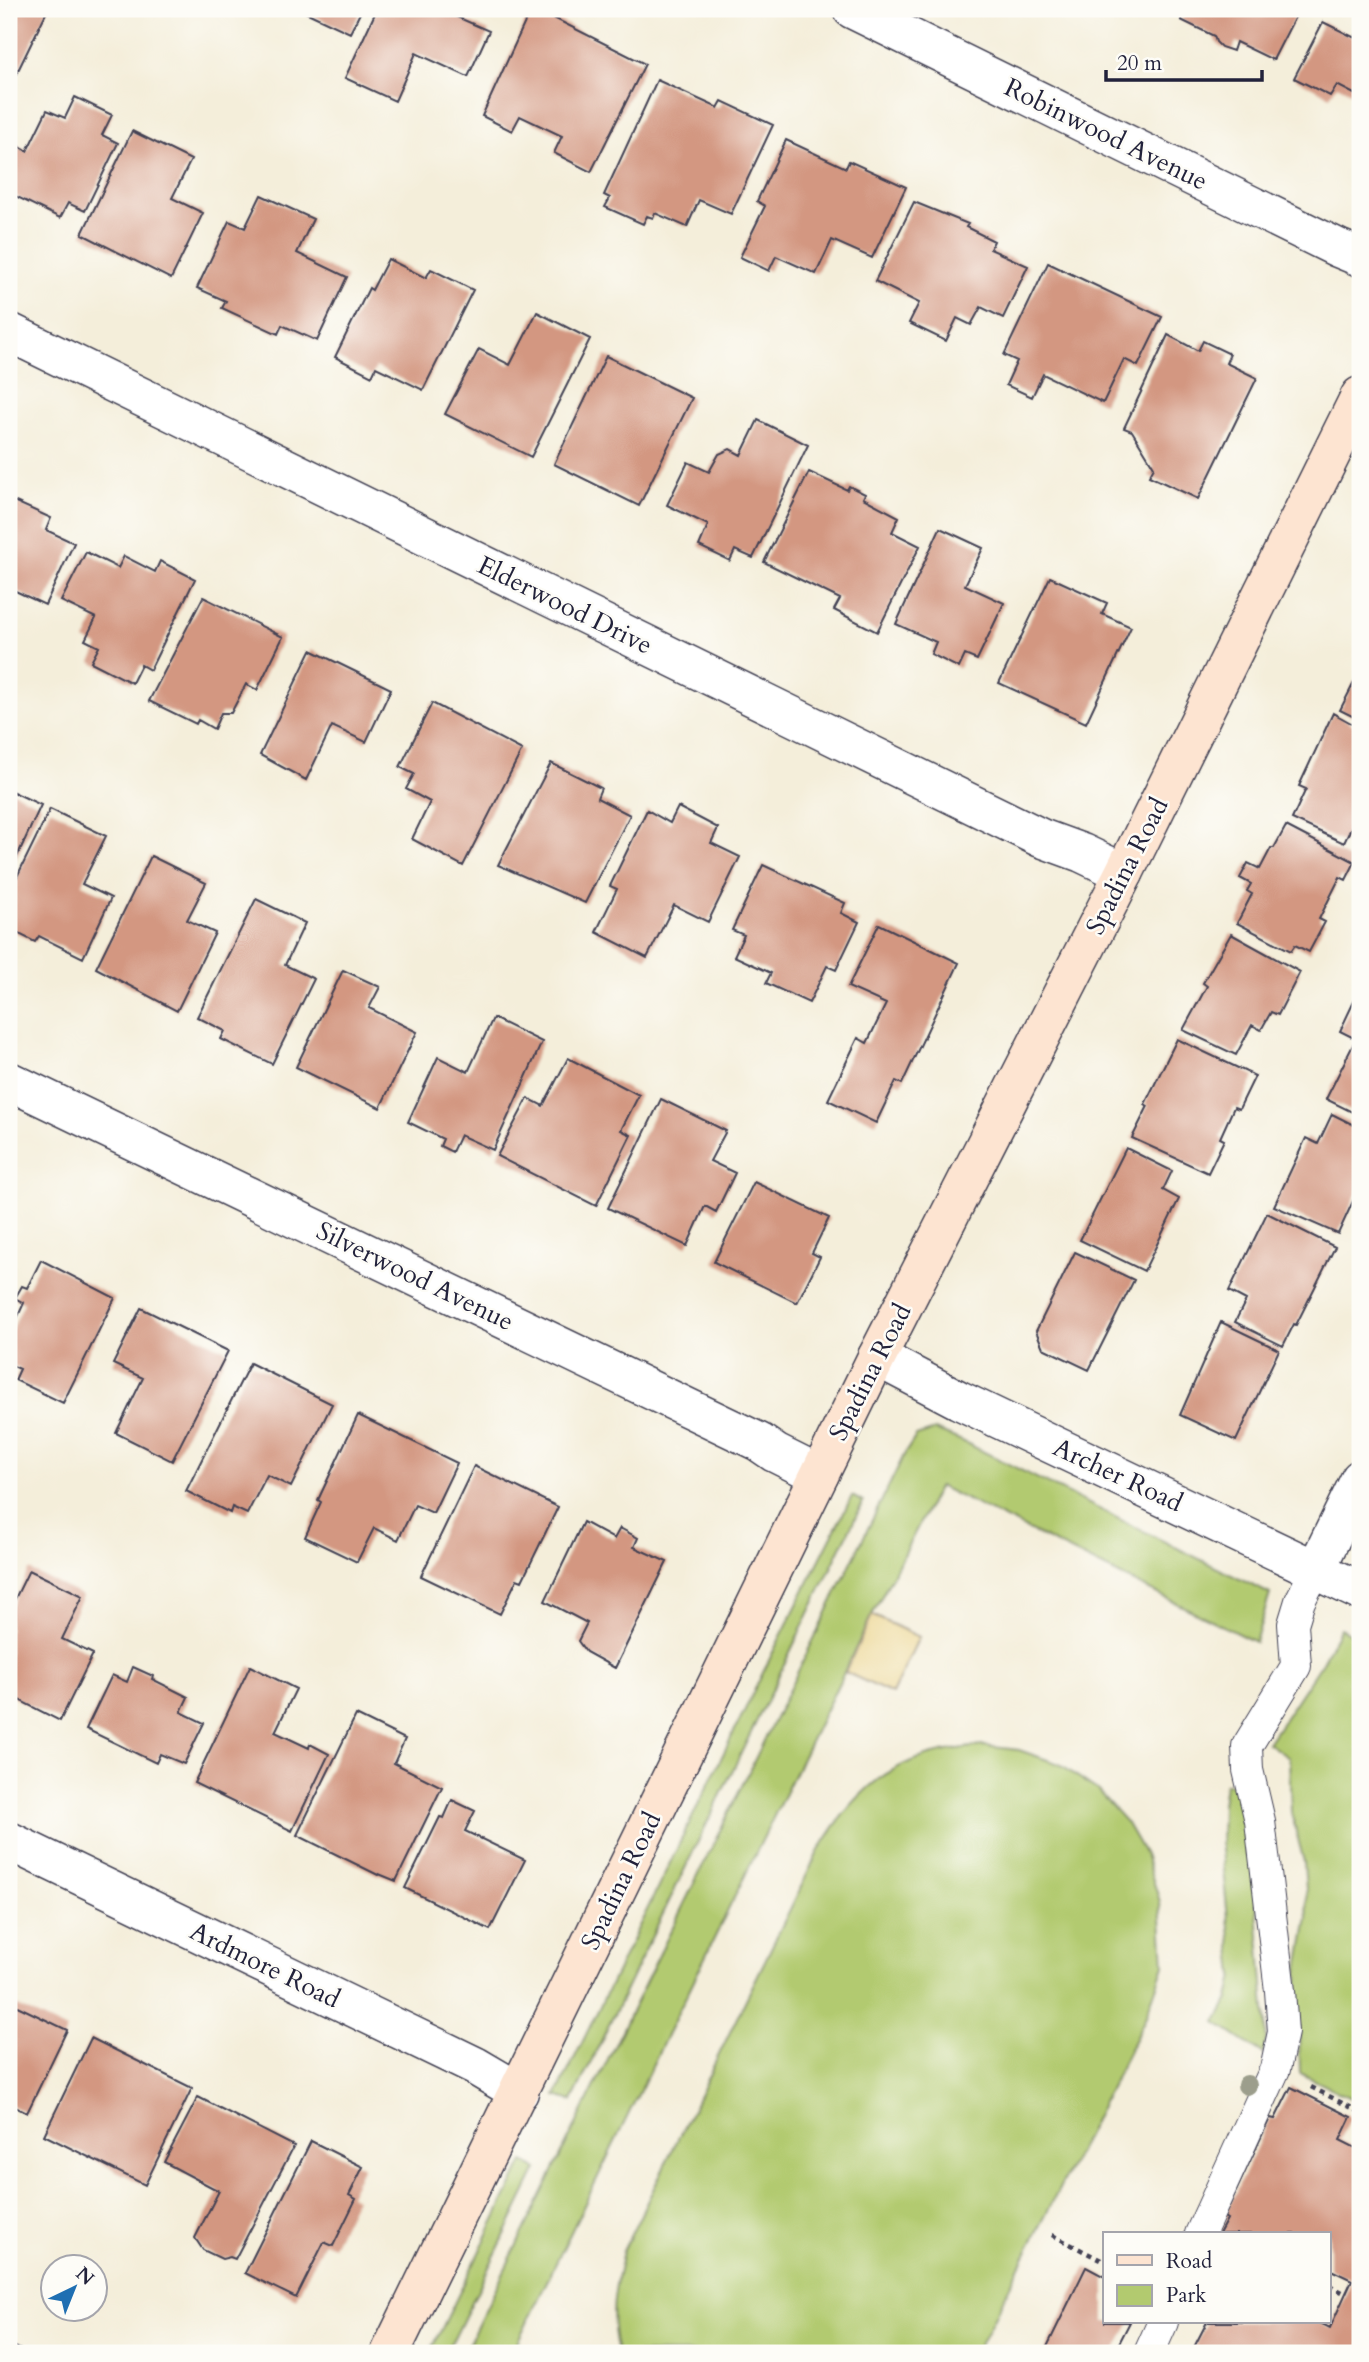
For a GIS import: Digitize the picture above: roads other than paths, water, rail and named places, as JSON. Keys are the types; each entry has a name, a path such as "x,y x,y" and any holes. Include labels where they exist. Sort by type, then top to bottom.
{"street":[{"name":"Robinwood Avenue","path":"852,9 1360,257"},
{"name":"Elderwood Drive","path":"9,332 1041,838 1082,853 1124,873"},
{"name":"Spadina Road","path":"390,2353 818,1475 1124,873 1360,396"},
{"name":"Silverwood Avenue","path":"9,1081 747,1436 818,1475"},
{"name":"Archer Road","path":"877,1357 959,1400 1360,1591"},
{"path":"1315,1569 1360,1479"},
{"name":"Ardmore Road","path":"9,1841 475,2066 519,2092"}],"lane":[{"path":"1201,2232 1275,2069 1283,2032 1260,1821 1248,1770 1247,1746 1296,1666 1293,1624 1315,1569"},
{"path":"1149,2353 1162,2324"}]}
